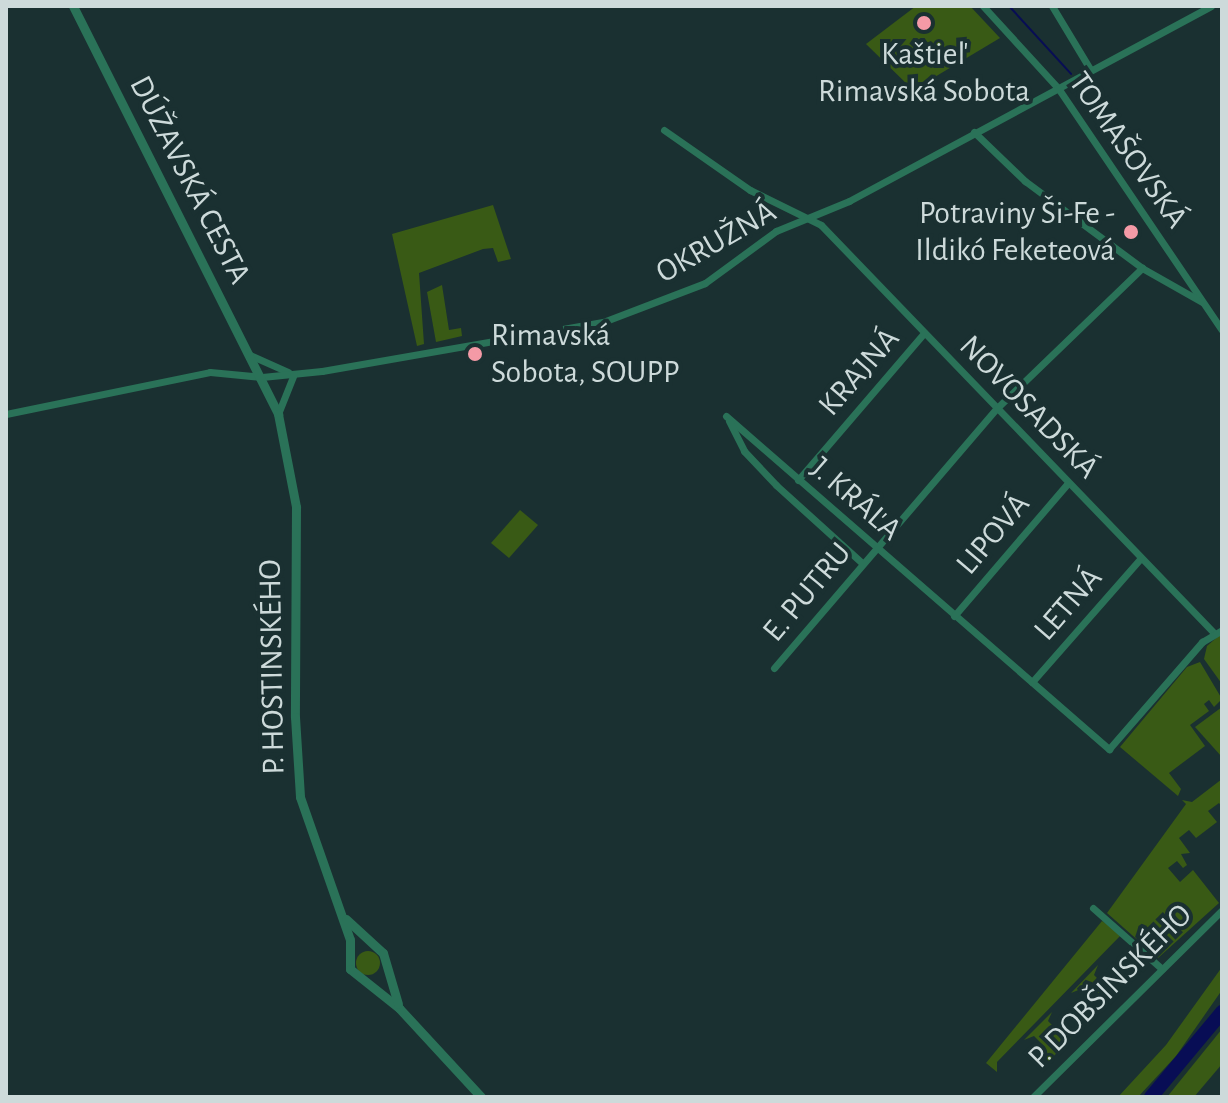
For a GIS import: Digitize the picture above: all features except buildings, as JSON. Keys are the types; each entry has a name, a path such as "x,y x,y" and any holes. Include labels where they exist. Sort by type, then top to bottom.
{"street":[{"name":"DÚŽAVSKÁ CESTA","path":"73,6 262,377"},
{"name":"TOMAŠOVSKÁ","path":"983,6 1058,88 1222,330"},
{"path":"1052,6 1090,69"},
{"name":"OKRUŽNÁ","path":"6,414 210,372 262,377 294,374 603,322 705,283 755,243 849,201 1211,6"},
{"name":"NOVOSADSKÁ","path":"664,130 725,175 821,225 1141,558 1218,632"},
{"path":"974,132 1025,181 1142,268 1204,303"},
{"name":"E. PUTRU","path":"774,668 997,408 1142,268"},
{"name":"KRAJNÁ","path":"798,480 924,333"},
{"path":"250,355 294,374 278,414"},
{"name":"P. HOSTINSKÉHO","path":"262,377 278,414 296,507 295,717 300,797 341,914 352,974 369,982 399,1008 481,1097"},
{"name":"J. KRÁĽA","path":"862,563 744,451 726,416 1109,749 1218,632"},
{"name":"LIPOVÁ","path":"954,616 1068,483"},
{"name":"LETNÁ","path":"1032,682 1141,558"},
{"path":"1093,908 1162,969"},
{"name":"P. DOBŠINSKÉHO","path":"1033,1097 1222,910"},
{"name":"P. HOSTINSKÉHO","path":"341,914 369,945 383,953 385,971 399,1008"},
{"path":"350,956 369,945"},
{"path":"369,982 385,971"}],"green space":[{"path":"916,6 970,6 1000,38 913,90 866,44"},
{"path":"493,205 511,259 498,262 493,248 483,249 419,273 424,344 417,346 392,234"},
{"path":"442,285 449,330 461,328 462,336 436,342 427,292"},
{"path":"520,510 538,525 509,558 491,543"},
{"path":"1222,633 1222,684 1204,659 1207,646"},
{"path":"1200,662 1222,699 1214,707 1209,700 1204,704 1209,711 1190,725 1205,746 1169,773 1181,789 1178,796 1120,747 1187,667"},
{"path":"1222,707 1222,756 1221,756 1195,727"},
{"path":"1222,779 1222,807 1219,803 1208,811 1217,822 1196,838 1189,830 1179,838 1190,853 1181,854 1187,865 1183,868 1177,861 1168,868 1180,882 1193,870 1219,903 1158,958 1107,913 1186,804 1182,800 1192,802"},
{"path":"1102,921 1122,934 997,1062 997,1072 986,1063"},
{"path":"368,951 379,958 380,963 373,974 368,975 357,968 356,963 363,952"},
{"path":"1098,965 1094,975 1105,986 1112,980 1121,989 1094,1016 1085,1007 1091,1000 1081,989 1071,993"},
{"path":"1222,967 1222,990 1176,1056 1138,1097 1118,1097 1166,1045"},
{"path":"1052,1012 1048,1021 1059,1032 1067,1026 1075,1034 1047,1063 1038,1054 1045,1047 1034,1036 1024,1040"},
{"path":"1222,1029 1222,1064 1194,1097 1167,1097"}],"waterway":[{"path":"1009,6 1071,74"},
{"path":"1151,1097 1222,1012"}],"place":[{"name":"Kaštieľ Rimavská Sobota","path":"924,23"},
{"name":"Potraviny Ši-Fe - Ildikó Feketeová","path":"1131,232"},
{"name":"Rimavská Sobota, SOUPP","path":"475,354"}]}
